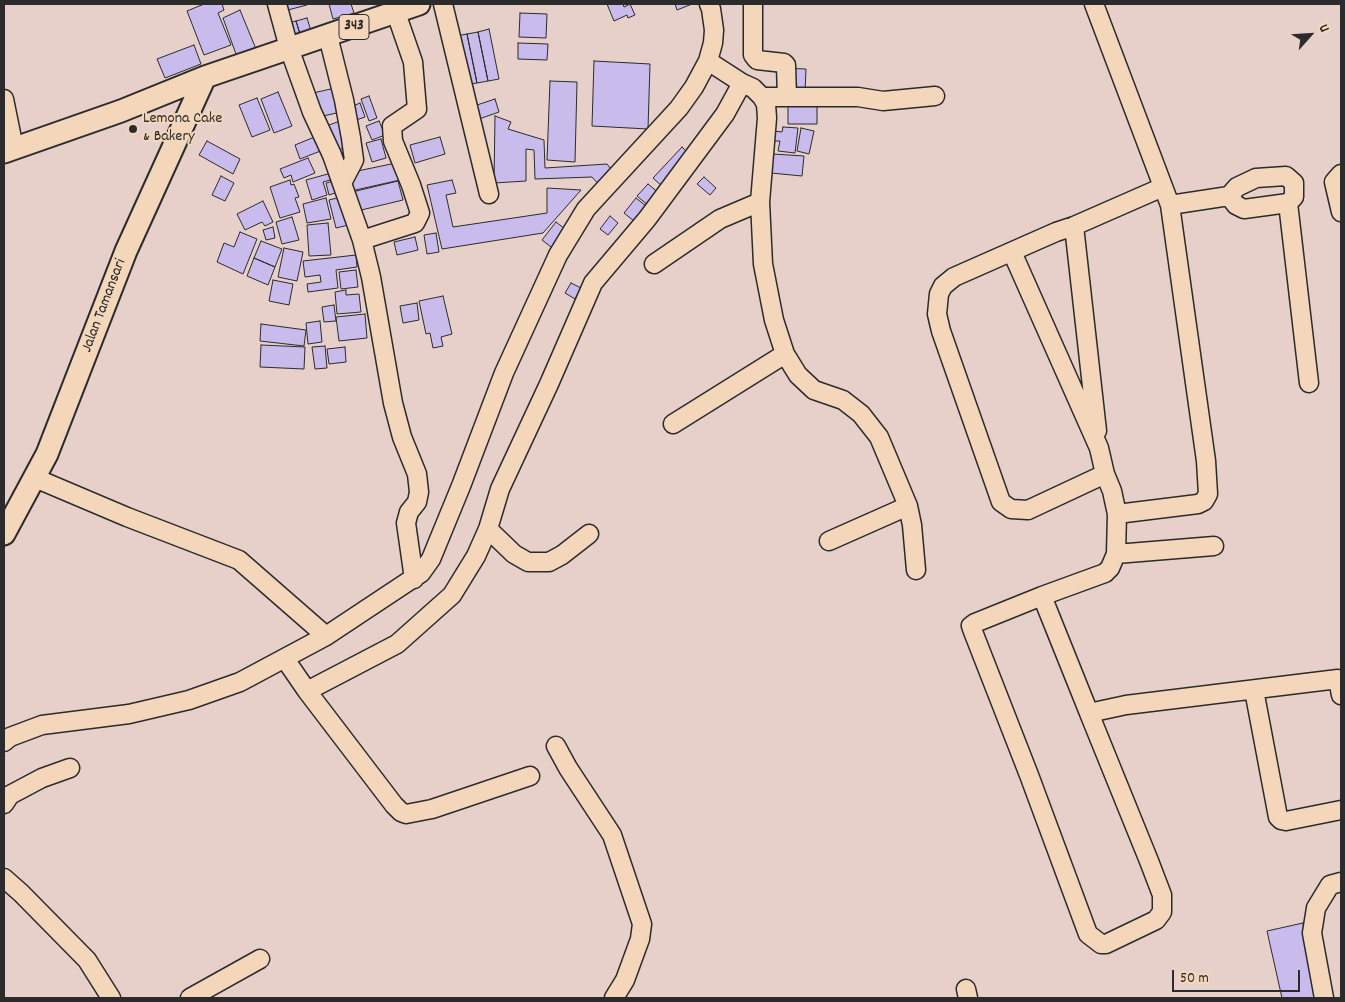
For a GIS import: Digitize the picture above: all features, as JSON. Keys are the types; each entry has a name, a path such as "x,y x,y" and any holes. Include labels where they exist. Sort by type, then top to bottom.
{"main road":[{"name":"343","path":"9,150 121,111 205,77 419,4"},
{"name":"Jalan Tamansari","path":"5,530 47,454 126,251 205,77"}],"street":[{"path":"277,4 289,48 312,112 332,156 362,240 375,296 394,403 402,437 416,474 419,492 417,502 409,512 406,523 414,579"},
{"path":"443,4 489,194"},
{"path":"4,742 10,737 42,726 130,714 189,700 288,664 326,636 421,573 430,559 504,373 558,255 586,209 679,108 714,64 714,30 709,4"},
{"path":"753,4 753,55 757,60 784,63 786,66 787,97"},
{"path":"1094,4 1170,205 1206,462 1208,494 1204,501 1198,504 1117,514"},
{"path":"362,240 415,223 420,213 411,185 392,141 392,126 417,109 413,62 396,12"},
{"path":"328,36 352,138 354,160 342,183"},
{"path":"714,64 738,81 753,88 766,104 767,118 760,202 763,264 774,320 785,354 798,376 814,390 843,400 861,414 879,437 908,506 912,525 916,570"},
{"path":"305,687 397,644 452,595 476,556 488,529 500,489 593,283 647,219 720,122 738,81"},
{"path":"762,97 858,96 883,101 935,96"},
{"path":"4,99 9,150"},
{"path":"1341,174 1334,182 1341,212"},
{"path":"1170,205 1229,196 1237,187 1256,178 1286,176 1294,183 1294,196 1288,203 1244,209 1236,205 1229,196"},
{"path":"1105,474 1028,510 1011,509 1001,502 941,331 938,314 939,294 943,286 954,277 1163,187"},
{"path":"654,264 720,219 760,202"},
{"path":"1288,203 1310,382"},
{"path":"1042,596 1162,895 1162,912 1156,920 1106,944 1101,944 1088,934 971,626 1042,596 1105,573 1110,568 1116,554 1117,514 1099,448 1074,226"},
{"path":"1012,252 1099,448"},
{"path":"673,424 785,354"},
{"path":"35,478 127,517 239,560 326,636"},
{"path":"829,541 908,506"},
{"path":"488,529 514,554 528,562 548,562 562,555 590,534"},
{"path":"1116,554 1214,546"},
{"path":"288,664 401,812 406,814 432,809 530,776"},
{"path":"1089,713 1126,705 1338,679 1341,695"},
{"path":"1254,690 1278,817 1286,821 1341,810"},
{"path":"556,746 568,768 612,835 642,924 640,939 625,980 614,998"},
{"path":"4,804 10,795 42,778 70,768"},
{"path":"4,878 87,960 111,998"},
{"path":"1324,998 1312,933 1316,908 1330,885 1341,882"},
{"path":"190,998 260,959"}],"building":[{"path":"204,4 222,4 224,10 218,13 231,45 204,55 187,11"},
{"path":"282,4 307,4 307,5 284,11"},
{"path":"329,4 351,4 354,13 333,19"},
{"path":"607,4 623,4 624,7 630,4 635,15 628,18 627,15 614,21"},
{"path":"675,4 692,4 677,10"},
{"path":"240,10 256,49 237,57 223,18"},
{"path":"520,13 547,14 546,38 519,37"},
{"path":"307,18 311,31 300,34 296,21"},
{"path":"296,21 300,34 288,37 285,24"},
{"path":"489,29 499,79 488,81 478,32"},
{"path":"478,32 488,81 477,83 467,34"},
{"path":"467,34 477,83 465,85 456,36"},
{"path":"518,43 548,44 547,60 518,59"},
{"path":"194,45 201,64 165,78 157,59"},
{"path":"594,61 650,64 648,129 592,126"},
{"path":"781,68 806,69 805,92 781,91"},
{"path":"550,81 577,82 575,162 547,160"},
{"path":"335,88 341,112 319,117 313,93"},
{"path":"278,92 292,126 274,133 261,99"},
{"path":"369,96 377,118 369,121 361,99"},
{"path":"257,98 270,130 252,137 239,105"},
{"path":"495,99 499,112 479,119 474,106"},
{"path":"788,101 817,102 817,124 788,124"},
{"path":"360,103 365,117 356,120 351,107"},
{"path":"495,116 511,122 508,129 544,140 545,168 607,164 614,173 601,187 592,177 535,179 534,150 526,149 526,181 494,183"},
{"path":"340,121 349,146 336,151 321,128"},
{"path":"379,121 385,135 372,140 366,126"},
{"path":"783,127 798,128 795,153 778,151 780,141 773,141 774,131 782,132"},
{"path":"801,128 814,131 809,154 797,151"},
{"path":"317,136 323,150 300,159 295,145"},
{"path":"440,137 445,154 415,163 410,145"},
{"path":"381,139 386,158 372,162 366,143"},
{"path":"207,141 240,159 233,174 199,155"},
{"path":"682,147 692,157 664,188 653,178"},
{"path":"773,154 804,156 802,176 771,173"},
{"path":"308,158 315,173 293,182 291,175 284,178 280,169"},
{"path":"396,163 400,180 351,191 348,173"},
{"path":"335,172 337,178 323,182 327,195 312,200 306,180"},
{"path":"221,176 234,183 225,201 212,195"},
{"path":"704,177 716,188 710,195 697,184"},
{"path":"290,180 291,185 294,184 299,197 295,198 300,212 280,218 270,187"},
{"path":"338,180 341,191 329,195 326,183"},
{"path":"452,180 456,193 446,195 453,227 547,213 547,188 581,190 543,233 442,249 427,185"},
{"path":"398,181 403,200 353,212 348,193"},
{"path":"648,184 660,194 649,206 637,196"},
{"path":"345,196 352,224 336,228 329,200"},
{"path":"326,198 331,219 307,223 303,204"},
{"path":"636,198 646,206 634,221 624,213"},
{"path":"263,201 273,222 265,226 262,222 245,230 237,214"},
{"path":"610,216 618,223 608,235 600,229"},
{"path":"292,217 299,240 282,244 276,222"},
{"path":"556,222 569,232 555,250 542,240"},
{"path":"328,223 331,255 309,256 307,225"},
{"path":"273,227 275,238 266,240 263,230"},
{"path":"240,232 257,239 243,274 217,262 224,243 234,247"},
{"path":"436,233 439,252 427,254 424,235"},
{"path":"415,237 418,250 397,255 394,242"},
{"path":"261,241 282,249 275,267 254,258"},
{"path":"284,248 303,252 297,281 278,277"},
{"path":"356,255 357,267 336,270 338,288 308,292 307,284 321,282 320,275 305,277 303,261"},
{"path":"254,258 275,267 268,285 247,276"},
{"path":"356,270 358,287 341,289 339,272"},
{"path":"273,280 293,284 289,305 269,301"},
{"path":"571,283 581,288 575,299 565,293"},
{"path":"346,290 346,295 359,294 361,312 337,314 335,292"},
{"path":"443,296 452,334 441,337 443,346 433,348 430,333 426,334 419,301"},
{"path":"417,303 419,320 403,323 400,306"},
{"path":"334,305 336,321 324,322 322,307"},
{"path":"365,314 367,338 339,341 336,317"},
{"path":"320,321 322,342 308,344 306,323"},
{"path":"261,324 306,330 304,346 260,341"},
{"path":"261,345 305,347 304,369 260,367"},
{"path":"325,346 327,368 315,369 312,347"},
{"path":"345,347 346,362 329,364 327,349"},
{"path":"1303,923 1318,998 1282,998 1267,931"}],"place":[{"name":"Lemona Cake & Bakery","path":"133,129"}]}
